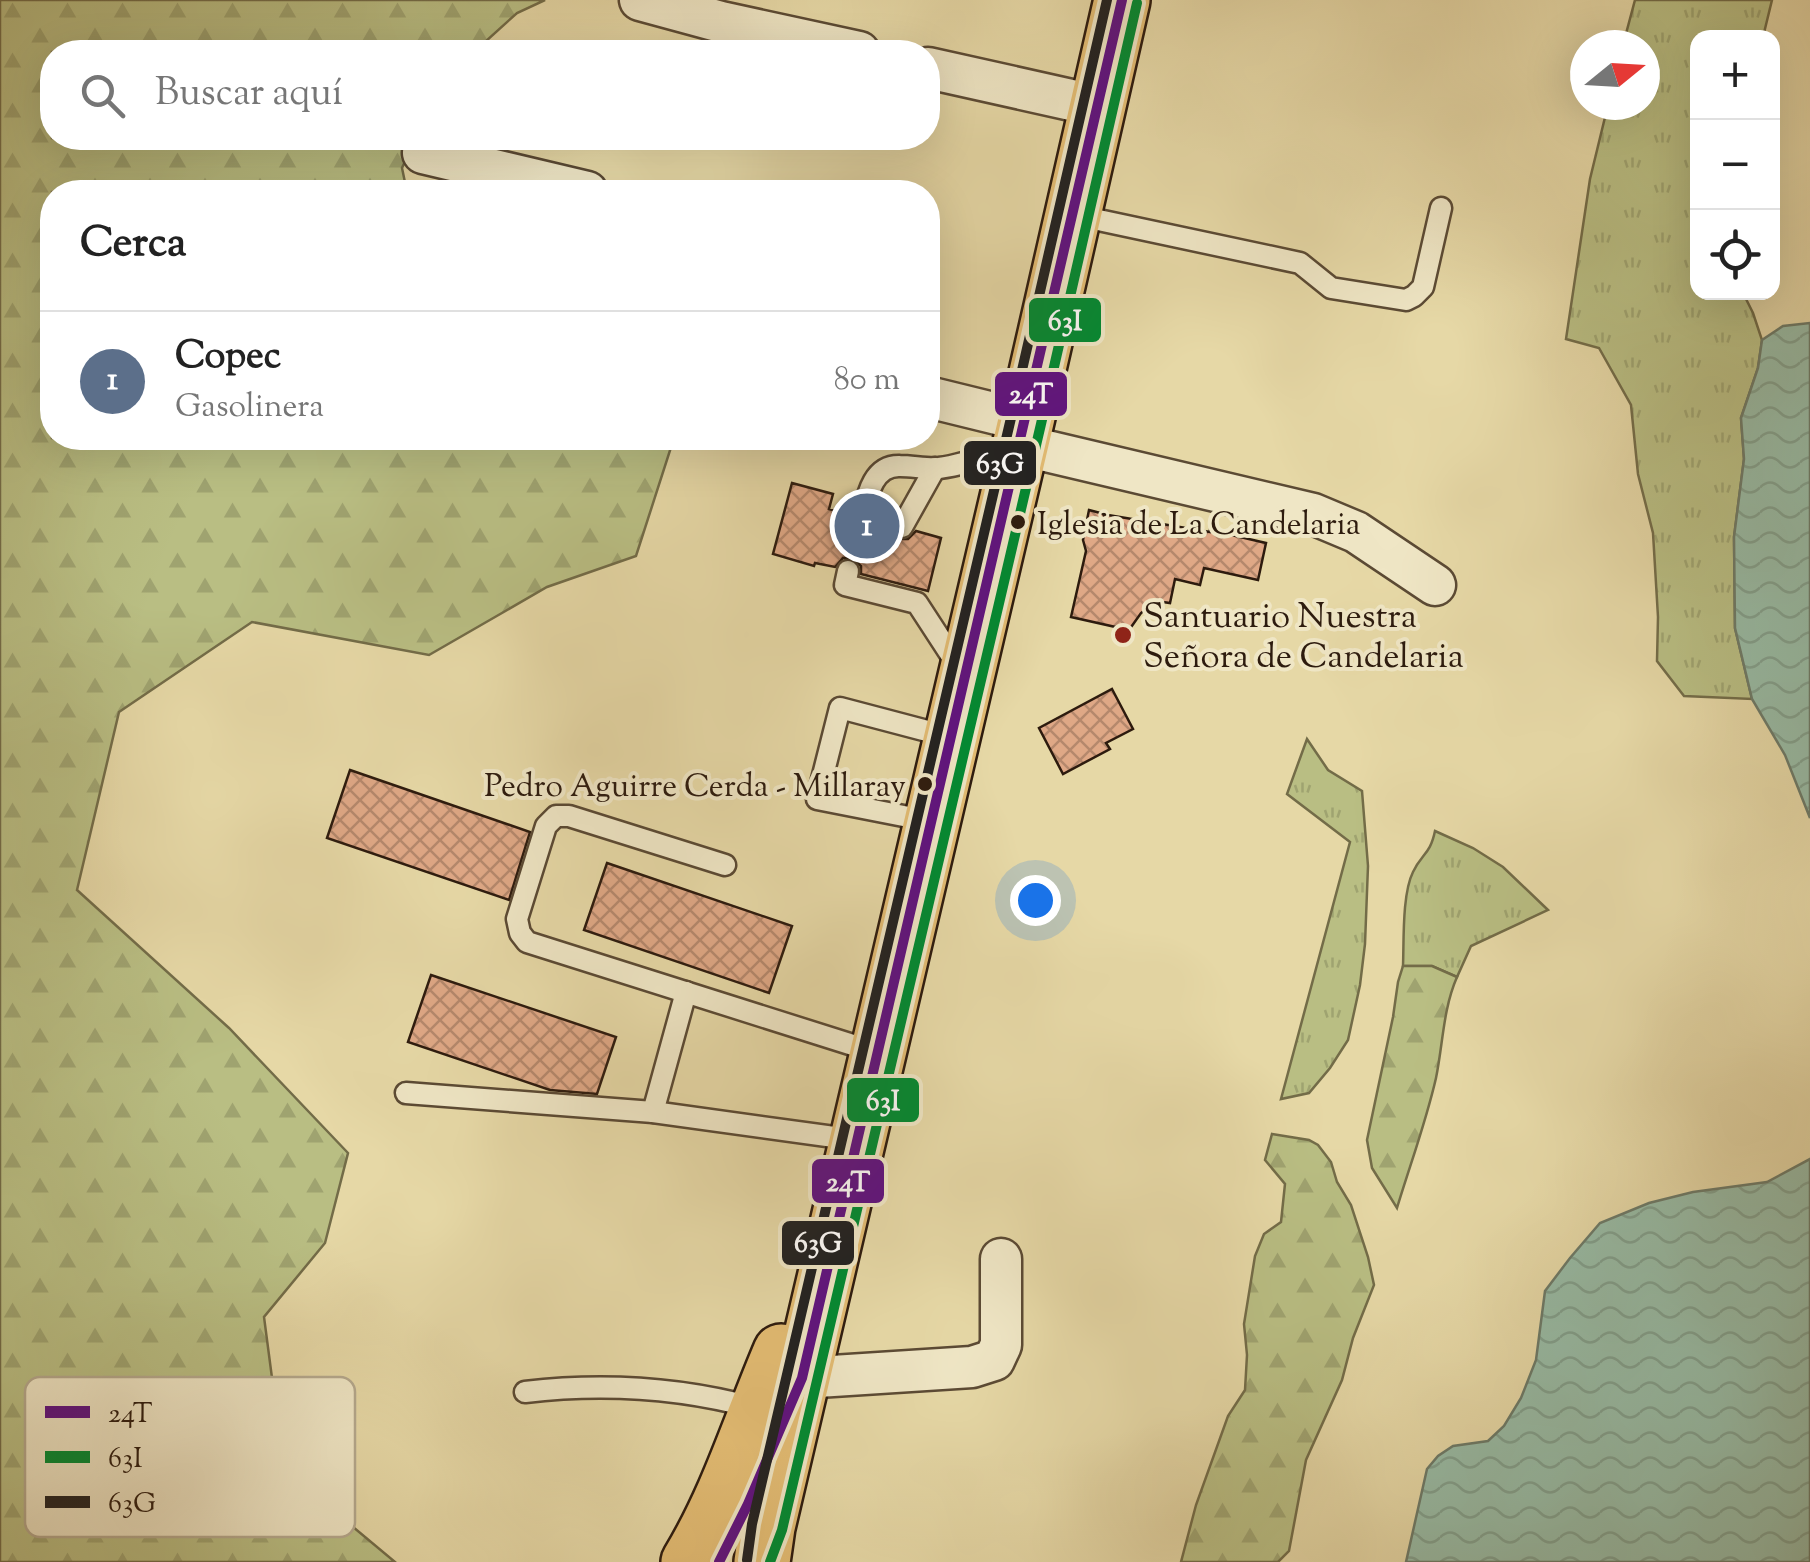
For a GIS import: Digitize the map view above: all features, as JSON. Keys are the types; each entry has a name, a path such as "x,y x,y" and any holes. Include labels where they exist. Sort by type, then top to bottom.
{"highway":[{"path":"761,1550 1122,0"},
{"path":"689,1562 723,1500 757,1408 838,1226"},
{"path":"719,1562 802,1378"}],"street":[{"path":"640,0 804,40"},
{"path":"940,71 1098,106"},
{"path":"423,153 537,180"},
{"path":"940,402 1023,433 1314,514 1356,532 1435,585"},
{"path":"802,1378 972,1367 994,1360 1001,1345 1000,1258"}],"lane":[{"path":"1073,215 1300,262 1331,288 1406,300 1423,287 1441,208"},
{"path":"862,518 870,486 894,465 935,468 964,464 1023,433"},
{"path":"902,527 935,468"},
{"path":"848,570 845,585 891,589 917,603 966,678"},
{"path":"932,822 817,798 840,708 952,737"},
{"path":"725,864 570,816 556,816 546,826 517,919 520,933 527,942 878,1053"},
{"path":"653,1112 686,992"},
{"path":"406,1093 653,1112 858,1141"},
{"path":"524,1392 580,1387 649,1388 757,1408"}],"green space":[{"path":"0,0 545,0 517,13 487,40 40,40 40,150 410,150 402,168 404,180 40,180 40,450 670,450 636,556 547,587 429,655 252,622 119,712 77,890 229,1028 348,1153 325,1243 264,1317 272,1377 25,1377 25,1537 355,1537 355,1529 395,1562 0,1562"},
{"path":"1635,0 1772,0 1765,30 1690,30 1690,300 1746,300 1762,340 1758,368 1741,418 1744,459 1734,537 1735,628 1752,699 1684,696 1657,661 1653,533 1638,474 1631,405 1599,348 1566,339 1590,179 1604,120 1660,120 1660,30 1627,30"},
{"path":"1307,739 1328,770 1362,791 1368,866 1365,944 1348,1040 1309,1093 1281,1099 1350,842 1287,794"},
{"path":"1435,831 1503,867 1548,910 1471,946 1457,977 1432,966 1403,966 1409,881"},
{"path":"1403,966 1432,966 1457,977 1446,1014 1432,1094 1397,1208 1372,1168 1367,1140"},
{"path":"1272,1134 1309,1140 1331,1162 1351,1205 1374,1285 1342,1380 1306,1460 1289,1551 1278,1562 1181,1562 1196,1505 1228,1416 1245,1390 1244,1324 1255,1256 1264,1234 1281,1222 1285,1184 1265,1160"}],"water":[{"path":"1810,323 1810,818 1785,755 1752,699 1735,628 1734,537 1744,459 1741,418 1758,368 1762,340 1783,326"},
{"path":"1810,1159 1810,1562 1406,1562 1427,1469 1453,1446 1488,1441 1504,1426 1521,1398 1536,1360 1545,1291 1600,1223 1649,1203 1693,1192 1767,1182"}],"building":[{"path":"792,483 833,494 829,509 849,514 849,523 858,531 867,531 875,521 889,524 896,539 908,539 916,531 941,538 928,591 861,574 861,566 852,558 843,558 835,567 815,563 814,566 773,554"},
{"name":"Santuario Nuestra Señora de Candelaria","path":"1089,510 1266,543 1258,580 1204,568 1200,585 1175,579 1170,603 1156,601 1129,630 1071,617 1086,551 1083,540"},
{"path":"1112,689 1133,729 1106,743 1110,749 1063,774 1039,728"},
{"path":"350,770 530,832 509,900 327,838"},
{"path":"607,863 792,926 769,993 584,930"},
{"path":"431,975 616,1037 597,1094 550,1090 408,1042"}],"transit line":[{"name":"63G","path":"747,1560 752,1524 1107,0"},
{"name":"24T","path":"719,1562 802,1378 1122,0"},
{"name":"63I","path":"770,1562 782,1530 1137,3"}],"place":[{"name":"Iglesia de La Candelaria","path":"1018,522"},
{"name":"Copec","path":"867,526"},
{"name":"Santuario Nuestra Señora de Candelaria","path":"1123,635"},
{"name":"Pedro Aguirre Cerda - Millaray","path":"925,784"}]}
